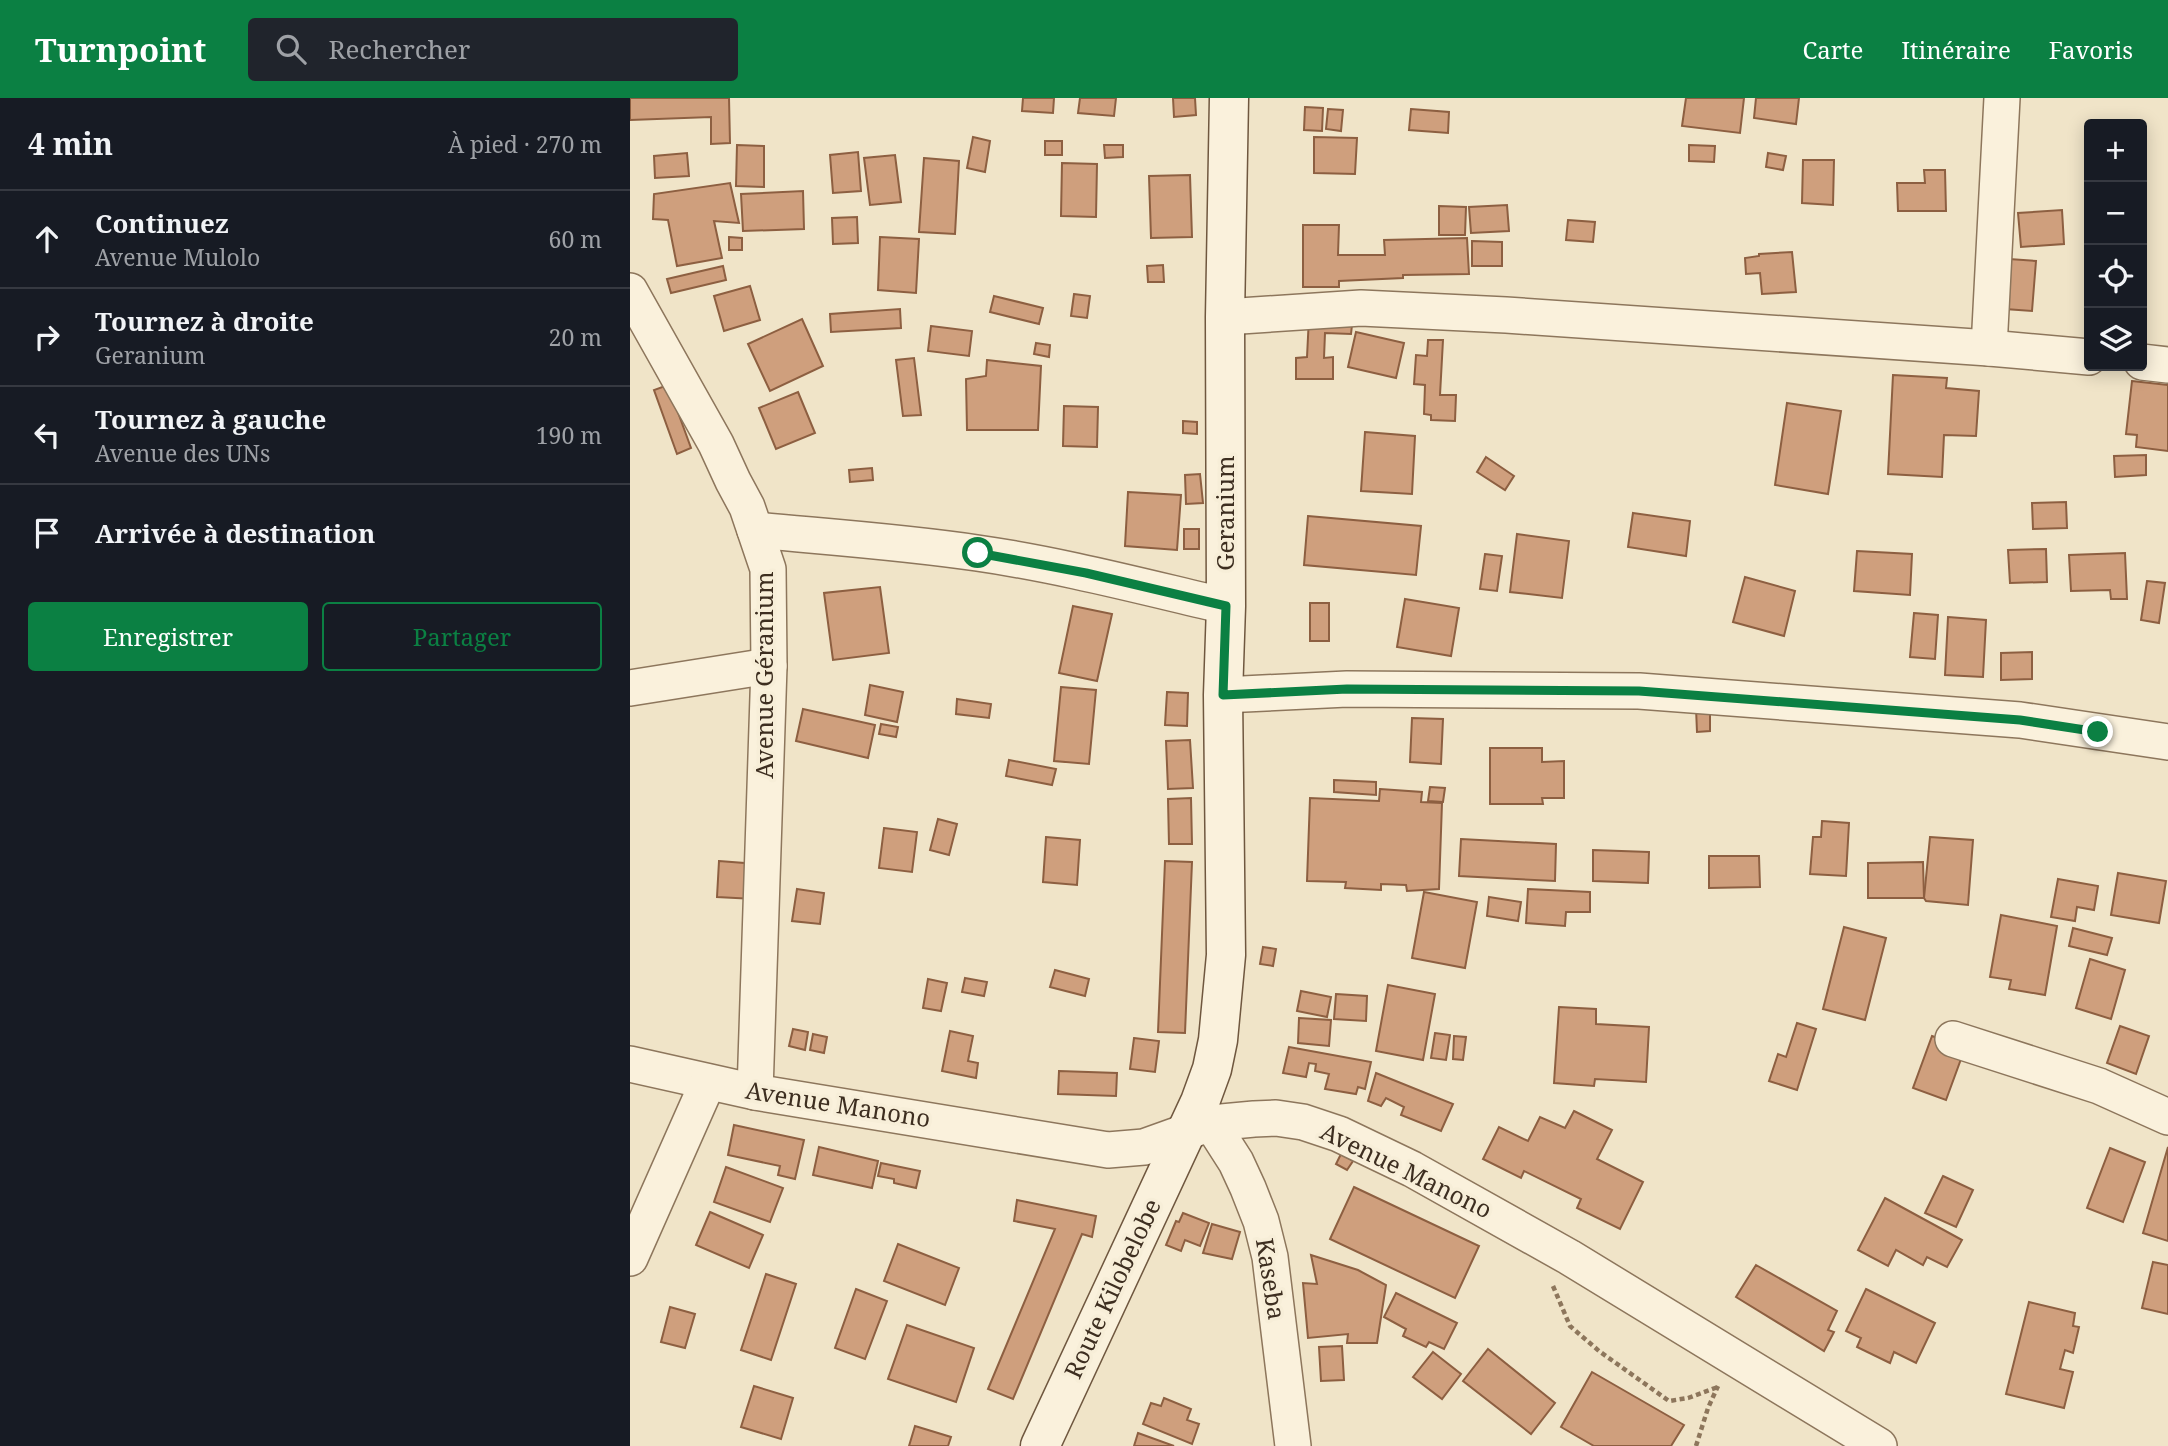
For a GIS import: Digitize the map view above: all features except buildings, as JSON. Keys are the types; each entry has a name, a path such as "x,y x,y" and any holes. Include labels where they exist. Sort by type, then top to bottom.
{"street":[{"name":"Geranium","path":"1199,1127 1224,999 1226,955 1223,695 1226,606 1225,317 1229,98"},
{"path":"1989,348 2002,98"},
{"name":"Avenue Géranium","path":"630,291 716,443 747,507 768,569 769,666 755,1092"},
{"path":"1225,317 1361,309 1506,315 1989,348 2084,358"},
{"path":"2147,363 2168,365"},
{"path":"755,530 978,553 1086,573 1226,606"},
{"path":"630,688 769,666"},
{"path":"1223,695 1347,689 1639,691 2020,720 2168,742"},
{"path":"1953,1040 2099,1086 2168,1117"},
{"name":"Avenue Manono","path":"630,1064 755,1092 1108,1150 1144,1147 1199,1127 1276,1118 1303,1122 1339,1134 1412,1169 1569,1257 1725,1372 1879,1446"},
{"path":"630,1258 708,1082"},
{"name":"Route Kilobelobe","path":"1040,1446 1199,1127"},
{"name":"Kaseba","path":"1199,1127 1236,1162 1261,1222 1270,1257 1293,1446"}],"path":[{"path":"1569,1257 1553,1285 1570,1326 1599,1351 1669,1401 1688,1398 1725,1372"},
{"path":"1696,1446 1708,1408 1725,1372"}],"route":[{"path":"978,553 1086,573 1226,606 1223,695 1347,689 1639,691 2020,720 2098,732"}]}
